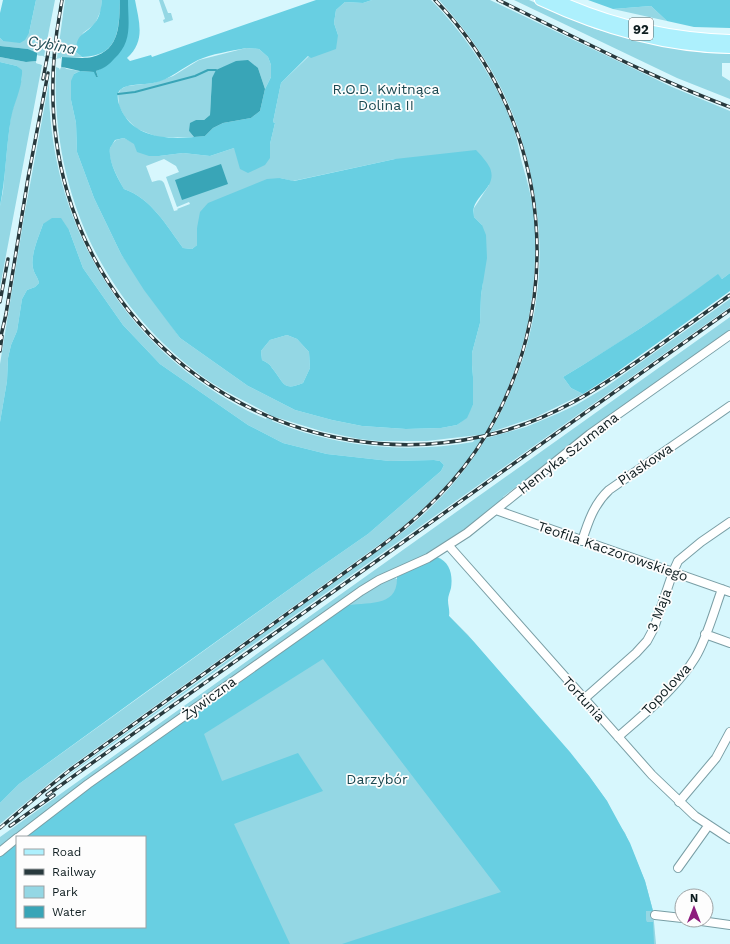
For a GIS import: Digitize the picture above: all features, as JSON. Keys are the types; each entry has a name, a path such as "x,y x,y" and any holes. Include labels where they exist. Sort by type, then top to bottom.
{"main road":[{"name":"92","path":"540,0 591,22 639,36 674,43 730,48"},
{"name":"92","path":"557,0 635,28 676,36 730,40"}],"street":[{"name":"Henryka Szumana","path":"405,569 449,546 590,434 730,334"},
{"name":"Piaskowa","path":"582,541 598,501 609,490 730,406"},
{"name":"Teofila Kaczorowskiego","path":"496,510 726,590"},
{"name":"3 Maja","path":"584,699 642,648 654,628 676,563 701,542 730,522"},
{"name":"Tortunia","path":"449,546 652,775 679,802 708,826 730,839"},
{"name":"Żywiczna","path":"21,836 88,784 361,591 373,583 405,569"},
{"name":"Topolowa","path":"618,737 653,706 684,674 701,647 705,634 726,590"},
{"path":"705,634 730,643"},
{"path":"679,802 716,758 730,732"},
{"path":"678,868 708,826"},
{"name":"Żywiczna","path":"0,852 16,840"},
{"path":"655,915 674,917"},
{"path":"714,923 730,925"}],"green space":[{"path":"36,0 55,0 44,56 37,55 28,49 0,46 0,38 3,41 29,33"},
{"path":"65,0 102,0 101,10 95,24 83,33 76,52 82,57 57,58"},
{"path":"159,0 163,0 168,13 171,13 173,20 164,23 163,20 165,19"},
{"name":"R.O.D. Kwitnąca Dolina II","path":"372,0 431,0 444,13 480,60 508,113 517,138 533,209 535,226 535,256 534,284 524,340 516,368 505,394 493,420 478,445 461,468 437,495 394,534 63,772 0,824 0,803 19,784 368,534 441,471 444,465 440,461 434,460 390,461 327,454 283,443 248,425 160,364 123,325 83,268 69,230 43,224 35,246 32,263 39,283 35,287 27,290 22,299 17,331 11,345 8,358 7,381 0,422 0,364 24,217 49,82 51,125 58,167 70,208 86,248 107,285 132,319 162,350 195,378 247,411 266,419 269,414 206,379 170,349 138,317 112,281 90,242 74,201 63,158 57,113 56,67 60,70 61,66 67,69 80,71 74,74 71,100 76,123 77,152 94,198 121,254 180,338 248,386 295,410 332,420 362,426 406,429 441,428 457,425 466,418 473,405 472,353 480,323 483,282 482,225 474,217 474,208 489,185 395,159 293,181 280,178 197,228 197,245 192,249 183,248 158,214 150,206 134,193 124,189 110,158 110,148 112,145 116,140 124,138 159,156 183,153 210,156 234,148 270,158 270,144 275,123 273,122 281,83 309,56 338,35 334,23 336,10 345,2 363,3","holes":["164,159 176,166 179,172 166,177 177,207 189,202 190,204 174,211 163,181 160,180 152,182 146,166","275,417 321,431 359,439 378,441 427,441 478,435 473,442 448,446 371,446 321,437 296,430 272,421"]},
{"path":"439,0 490,0 672,87 730,111 730,273 722,279 718,275 642,328 563,377 571,388 583,394 536,417 491,432 487,438 526,427 576,405 606,387 730,299 730,307 52,787 409,527 454,483 479,450 500,414 517,376 529,337 537,296 540,255 537,213 525,152 517,125 506,98 478,48"},
{"path":"514,0 529,0 595,29 639,40 706,53 730,54 730,63 722,63 722,76 730,81 730,99 677,78"},
{"path":"651,6 667,21 613,9"},
{"path":"246,48 259,49 268,57 271,65 271,77 265,89 258,68 212,78 210,115 204,120 196,120 189,131 194,137 158,137 137,129 125,117 119,106 118,94 121,89 127,86 153,83 173,76 199,60"},
{"path":"0,57 26,62 36,61 36,63 42,65 0,287 0,206 11,115 22,78 21,70 17,66 0,62"},
{"path":"730,317 730,331 523,485 521,483 503,497 504,500 454,539 394,571 18,836 16,836 16,838 0,849 0,837"},
{"path":"287,335 297,339 309,352 310,368 303,383 296,386 287,386 284,384 270,365 262,360 261,351 270,340"},
{"name":"Darzybór","path":"391,575 449,616 468,635 589,776 607,801 617,822 625,833 645,881 653,911 656,944 0,944 16,928 146,928 146,836 144,836 88,784"}],"shaded area":[{"path":"3,0 36,0 29,33 25,40 20,43 3,41 0,38 0,13"},
{"path":"102,0 120,0 117,31 110,46 103,52 82,57 76,52 77,41 81,35 98,19"},
{"path":"128,0 135,0 140,31 137,45 127,58 130,61 151,55 152,57 316,0 372,0 363,3 345,2 336,10 334,23 338,35 336,49 311,58 308,56 281,83 273,122 275,123 270,144 270,158 265,165 248,173 240,169 234,148 210,156 183,153 149,156 137,152 134,144 124,138 115,140 110,148 110,158 114,170 124,189 134,193 158,214 183,248 192,249 197,245 197,228 200,212 208,203 267,179 280,178 294,181 395,159 476,150 487,163 492,174 489,184 474,207 474,217 482,225 486,235 487,258 481,295 480,323 472,353 473,405 467,418 457,425 441,428 406,429 362,426 295,410 248,386 180,338 144,290 121,254 94,198 77,152 76,123 71,100 71,81 74,74 80,71 95,72 96,77 98,77 96,71 104,67 128,31","holes":["246,48 259,49 268,57 271,65 271,77 265,89 260,111 251,118 223,123 213,128 205,136 181,138 156,136 135,127 126,118 120,107 118,94 120,90 127,86 149,84 159,81 203,58","287,335 297,339 309,352 310,368 303,383 296,386 287,386 284,384 270,365 262,360 261,351 270,340"]},
{"path":"588,0 730,0 730,28 694,27 667,21 651,6 613,9"},
{"path":"0,62 17,66 22,70 22,76 20,88 12,112 0,206"},
{"path":"52,218 61,218 69,230 83,268 123,325 160,364 248,425 283,443 327,454 390,461 434,460 440,461 444,465 441,471 368,534 19,784 0,803 0,422 7,381 8,358 11,345 17,331 22,299 27,290 35,287 39,283 32,263 37,240 43,224"},
{"path":"730,273 730,291 614,374 583,394 571,388 563,377 603,353 718,274 722,279"},
{"name":"Darzybór","path":"437,557 448,566 451,574 451,588 448,600 449,616 474,642 570,752 607,801 630,843 645,881 653,911 646,911 646,920 647,922 653,922 654,944 342,944 501,892 323,659 204,734 222,781 298,753 323,791 234,824 290,944 0,944 0,856 16,843 16,928 146,928 146,836 24,836 70,801 344,606 379,602 386,599 392,594 396,587 397,577"}],"water":[{"path":"120,0 128,0 129,24 127,39 120,52 112,61 104,68 96,71 98,77 96,77 94,72 80,71 36,61 26,62 0,57 0,46 28,49 37,53 37,55 60,59 61,57 88,58 101,53 113,42 116,34"},
{"path":"248,60 258,68 265,89 260,111 251,118 223,123 213,128 205,136 194,137 189,131 190,123 196,120 204,120 210,115 212,78 216,70 236,61"},
{"path":"221,164 228,184 182,200 175,180"}],"pier":[{"path":"37,55 60,59 62,57 61,68 36,63"}],"waterway":[{"path":"118,94 135,92 195,76 208,70 216,70"}],"railway":[{"path":"59,18 62,0"},
{"path":"0,828 70,770 376,550 417,517 442,493 465,466 475,452 506,397 526,339 536,279 536,219 525,159 505,102 475,48 435,0"},
{"path":"498,0 642,70 730,107"},
{"path":"60,12 56,34 53,79 54,124 57,147 67,191 92,254 128,310 174,358 227,396 286,423 350,440 416,445 484,436 508,430 552,413 612,379 730,295"},
{"path":"43,79 50,43"},
{"path":"0,340 6,314 28,178 48,73"},
{"path":"0,302 8,259"},
{"path":"47,795 730,310"},
{"path":"0,351 2,336"},
{"path":"10,826 54,795"}],"water label":[{"name":"Cybina","path":"52,45"}]}
